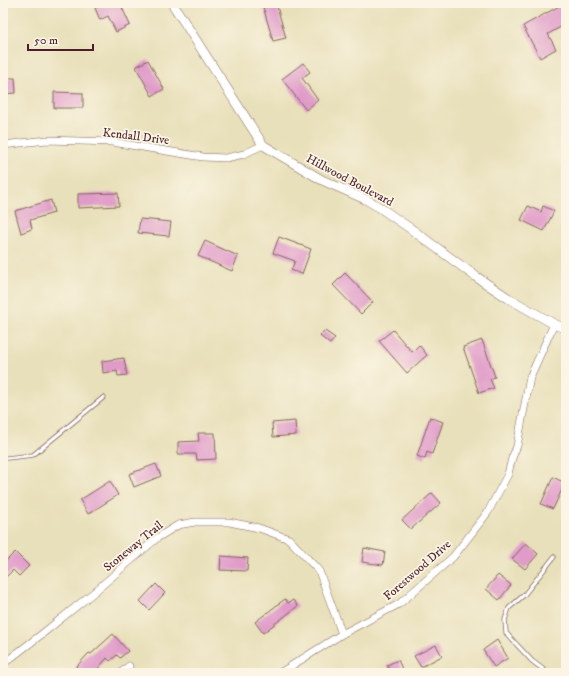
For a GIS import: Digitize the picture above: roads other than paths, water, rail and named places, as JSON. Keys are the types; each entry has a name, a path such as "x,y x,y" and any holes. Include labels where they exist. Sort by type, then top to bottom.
{"street":[{"name":"Hillwood Boulevard","path":"172,3 263,144 322,180 368,200 508,298 554,324 566,329"},
{"name":"Kendall Drive","path":"3,145 47,140 112,142 204,157 226,158 244,154 263,144"},
{"name":"Forestwood Drive","path":"280,673 342,634 399,604 453,557 488,512 508,474 517,446 530,377 554,324"},
{"name":"Stoneway Trail","path":"3,664 88,597 157,538 178,525 195,522 229,522 259,528 289,539 319,571 342,634"},
{"path":"121,673 129,666"}],"lane":[{"path":"3,458 33,455 104,397"},
{"path":"548,673 532,661 506,633 505,620 509,608 524,595 554,556"}]}
